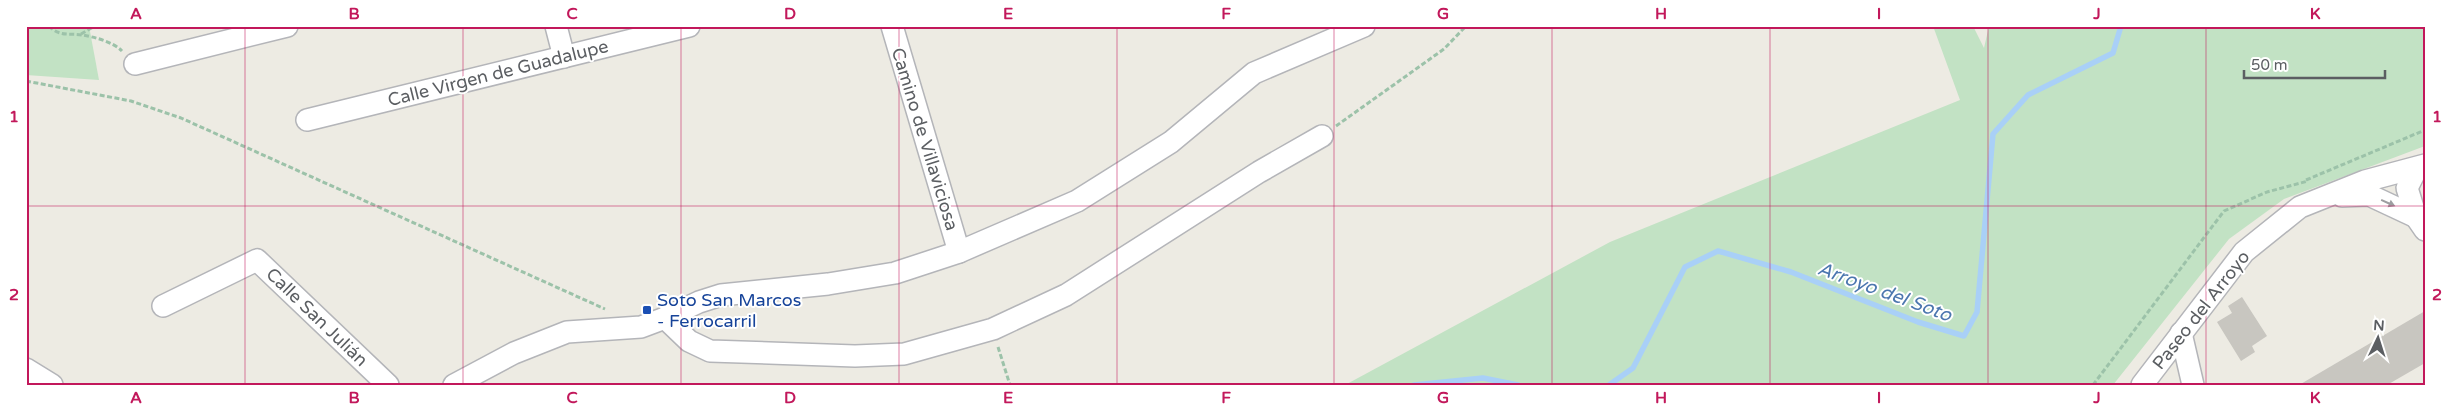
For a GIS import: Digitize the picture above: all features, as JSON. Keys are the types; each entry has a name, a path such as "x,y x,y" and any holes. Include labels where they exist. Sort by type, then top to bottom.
{"street":[{"path":"135,64 287,26"},
{"path":"556,26 564,57"},
{"name":"Calle Virgen de Guadalupe","path":"307,120 689,26"},
{"name":"Camino de Villaviciosa","path":"892,26 959,252"},
{"path":"454,385 514,353 567,332 633,328 666,318 699,302 721,295 828,284 895,273 959,252 1077,201 1171,142 1254,73 1364,26"},
{"path":"666,318 693,344 719,352 883,355 904,354 944,345 992,329 1066,295 1259,172 1322,136"},
{"path":"2421,166 2407,188 2421,224"},
{"name":"Paseo del Arroyo","path":"2142,385 2244,252 2322,189 2365,181 2421,166"},
{"path":"2322,189 2369,195 2421,224"},
{"name":"Calle San Julián","path":"163,306 257,260 388,385"},
{"path":"2181,333 2193,385"},
{"path":"26,369 52,385"}],"path":[{"path":"49,26 67,36 81,35 119,48 135,64"},
{"path":"81,35 95,26"},
{"path":"1322,136 1444,49 1466,26"},
{"path":"26,81 131,101 181,118 611,313"},
{"path":"2094,385 2224,211 2267,192 2304,181 2425,130"},
{"path":"2304,181 2322,189"},
{"path":"996,341 1010,385"}],"green space":[{"path":"26,26 89,26 99,80 26,75"},
{"path":"1933,26 1973,26 1984,48 1989,26 2425,26 2425,146 2284,199 2229,239 2113,385 1345,385 1610,242 1960,100"}],"building":[{"path":"2242,297 2267,336 2252,346 2255,352 2241,361 2217,322 2232,313 2228,306"},
{"path":"2425,311 2425,363 2387,385 2299,385"}],"waterway":[{"name":"Arroyo del Soto","path":"1609,385 1633,368 1685,267 1718,251 1791,272 1918,322 1964,336 1977,312 1993,134 2028,95 2113,53 2121,26"},
{"name":"Arroyo del Soto","path":"1414,385 1483,378 1518,385"}],"place":[{"name":"Soto San Marcos - Ferrocarril","path":"647,310"}]}
